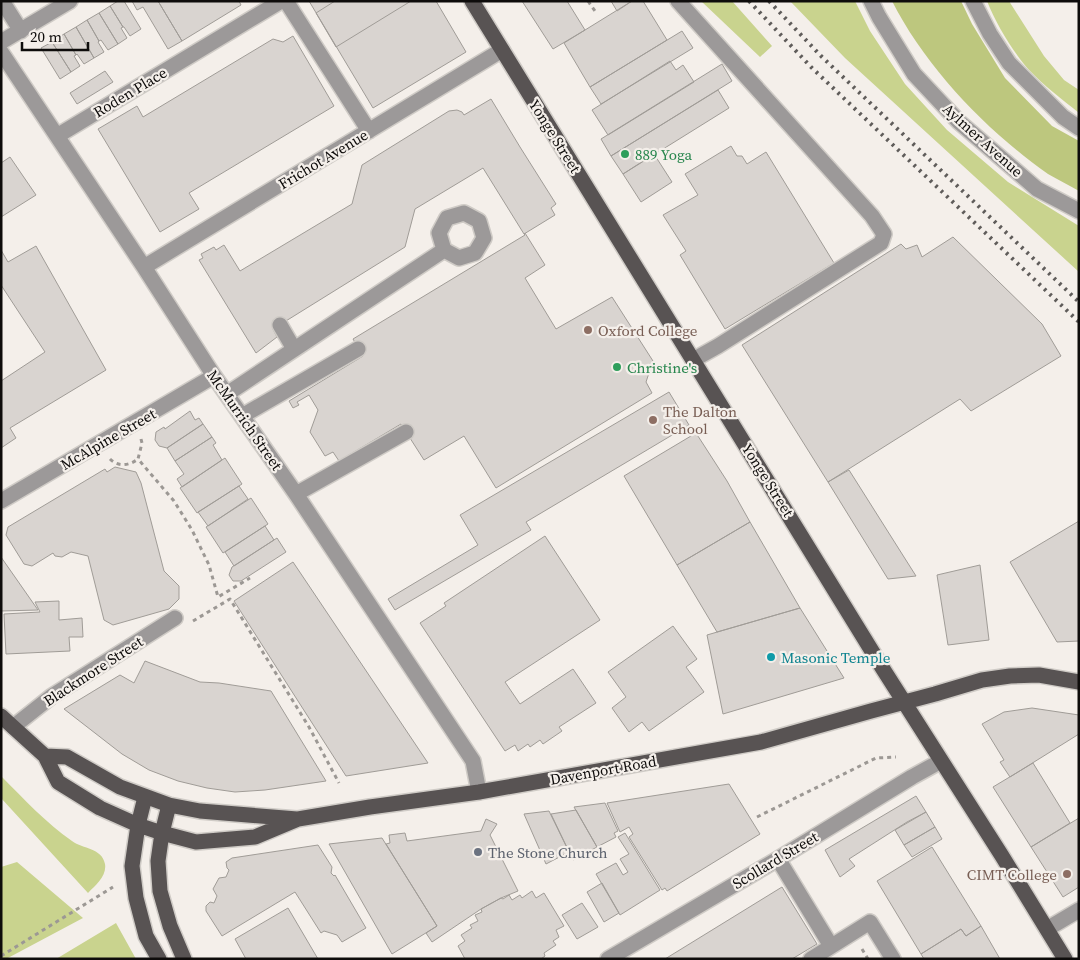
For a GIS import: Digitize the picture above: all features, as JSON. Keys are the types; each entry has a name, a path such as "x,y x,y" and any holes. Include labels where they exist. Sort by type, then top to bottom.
{"main road":[{"name":"Yonge Street","path":"472,1 1064,959"},
{"name":"Davenport Road","path":"1,716 45,756 58,782 100,808 138,825 196,842 255,837 298,819 479,792 761,742 982,680 1010,676 1039,676 1079,682"},
{"name":"Davenport Road","path":"45,756 67,758 120,787 170,805 200,810 298,819"},
{"path":"146,797 138,825 132,866 136,898 146,936 159,959"},
{"path":"170,805 162,833 158,861 160,891 170,926 184,959"}],"street":[{"path":"2,1 21,31"},
{"path":"1,42 70,1"},
{"name":"Roden Place","path":"57,136 281,1"},
{"path":"286,1 369,131"},
{"path":"678,1 872,216 884,234 881,243 693,360"},
{"name":"Aylmer Avenue","path":"871,1 914,74 959,122 1037,188 1079,211"},
{"path":"973,1 990,34 1009,63 1063,117 1079,128"},
{"name":"Frichot Avenue","path":"144,267 502,50"},
{"name":"McMurrich Street","path":"1,52 214,376 296,494 473,761 479,792"},
{"path":"227,394 444,250"},
{"path":"280,324 294,349"},
{"path":"242,416 358,348"},
{"name":"McAlpine Street","path":"1,501 214,376"},
{"path":"296,494 406,432"},
{"name":"Blackmore Street","path":"13,727 44,701 175,618"},
{"name":"Scollard Street","path":"608,959 941,761"},
{"path":"778,859 831,946"},
{"path":"1047,929 1079,910"},
{"path":"811,959 870,922 893,959"}],"path":[{"path":"588,1 595,11"},
{"path":"109,458 112,462 124,465 138,459 142,443 141,438"},
{"path":"138,459 174,501 192,530 209,565 218,597 250,578"},
{"path":"191,623 230,599 309,727 339,782"},
{"path":"757,817 876,758 896,757"},
{"path":"1,956 112,887"}],"green space":[{"path":"701,1 732,1 772,46 760,57"},
{"path":"790,1 855,1 870,31 905,84 947,130 1008,182 1079,226 1079,272 845,58"},
{"path":"892,1 961,1 972,24 1005,78 1052,126 1079,141 1079,191 1048,174 1025,157 981,118 940,74 906,26"},
{"path":"987,1 1009,1 1044,56 1064,80 1079,90 1079,113 1041,82 1023,63 1000,28"},
{"path":"1,776 62,834 76,844 96,852 103,859 105,868 103,876 88,893 1,798"},
{"path":"17,862 83,918 6,959 1,959 1,867"},
{"path":"116,923 136,959 56,959"}],"building":[{"path":"118,1 124,1 141,29 130,36 110,6"},
{"path":"132,1 158,1 182,41 168,49 143,7 137,10"},
{"path":"158,1 239,1 241,5 182,41"},
{"path":"309,1 436,1 466,52 373,108"},
{"path":"335,1 411,1 336,47 316,13"},
{"path":"522,1 567,1 585,30 553,49"},
{"path":"611,1 632,1 617,11"},
{"path":"632,1 643,1 667,40 590,87 564,43"},
{"path":"110,6 123,27 121,28 127,38 118,44 99,13"},
{"path":"99,13 118,44 108,50 101,40 99,41 87,20"},
{"path":"87,20 104,52 94,58 76,27"},
{"path":"76,27 94,58 84,64 76,55 64,34"},
{"path":"682,31 693,48 601,104 590,87"},
{"path":"64,34 80,66 71,72 52,42"},
{"path":"293,36 334,106 189,193 199,209 160,232 98,129 137,106 143,117 273,39 283,42"},
{"path":"52,42 71,72 60,79 41,48"},
{"path":"670,61 676,70 683,65 694,82 608,135 592,110"},
{"path":"722,64 732,81 611,156 601,139"},
{"path":"105,71 113,82 77,104 70,93"},
{"path":"718,90 729,108 623,174 611,156"},
{"path":"491,99 556,204 551,208 555,215 524,234 483,168 415,209 405,247 273,329 277,337 256,353 199,260 203,258 201,254 214,247 216,250 224,245 240,271 352,204 362,165 449,111 457,110 464,115"},
{"path":"731,146 737,156 742,156 747,164 766,152 834,263 725,329 680,255 686,251 663,215 698,195 685,174"},
{"path":"654,154 672,182 641,202 623,174"},
{"path":"10,157 36,195 1,217 1,163"},
{"path":"525,233 545,265 525,278 556,329 612,297 653,361 646,382 652,393 496,488 464,436 424,460 401,424 339,461 333,452 325,456 310,432 318,410 309,395 297,402 299,405 293,408 289,401 363,356 353,339 525,235"},
{"path":"953,237 1042,324 1061,356 971,411 960,399 828,482 742,345 901,244 906,249 917,245 922,257"},
{"path":"36,246 106,370 10,428 16,438 1,448 1,381 45,352 1,285 1,250 8,262"},
{"path":"669,392 689,425 526,522 531,530 395,610 388,599 478,545 460,515"},
{"path":"190,411 195,420 199,418 203,424 167,448 159,446 155,440 156,432 164,427 165,429"},
{"path":"203,424 212,437 175,461 167,448"},
{"path":"696,433 727,481 750,522 677,565 624,476"},
{"path":"212,437 216,443 213,445 222,460 182,487 177,479 184,474 175,461"},
{"path":"225,458 242,484 197,513 180,488"},
{"path":"115,467 136,472 141,483 164,571 179,586 179,599 169,609 113,625 104,620 88,556 71,552 62,557 55,556 53,553 32,566 24,564 6,535 8,527 105,469 107,472"},
{"path":"849,470 916,576 888,579 828,482"},
{"path":"239,486 248,499 208,526 198,512"},
{"path":"251,498 268,524 223,553 206,527"},
{"path":"1079,521 1079,641 1057,642 1010,562"},
{"path":"750,522 800,608 717,632 677,565"},
{"path":"265,526 274,540 234,566 225,552"},
{"path":"545,536 600,620 505,682 520,704 573,669 596,703 559,727 562,731 543,744 540,740 530,747 528,744 518,751 515,745 505,751 420,623 446,606 444,603"},
{"path":"277,538 286,552 241,581 233,581 229,575 232,567"},
{"path":"1,557 38,610 1,611"},
{"path":"293,562 428,763 346,776 234,601"},
{"path":"980,565 989,640 948,645 937,575"},
{"path":"59,601 59,620 82,618 83,637 69,637 70,651 6,654 4,614 40,612 35,602"},
{"name":"Masonic Temple","path":"800,608 844,678 723,714 707,635"},
{"path":"673,626 697,659 686,667 704,692 649,731 642,722 629,732 612,708 626,697 608,672"},
{"path":"145,661 200,682 271,691 326,781 265,790 235,792 178,781 149,770 122,754 64,709 120,675 134,683"},
{"path":"1032,708 1079,715 1079,734 1010,777 1000,762 1004,760 982,724 1004,712"},
{"path":"1033,763 1070,823 1031,847 993,787"},
{"path":"729,784 760,834 667,891 665,888 662,890 629,837 633,834 629,827 620,832 607,803"},
{"path":"916,796 926,812 849,859 855,866 840,877 825,850"},
{"path":"605,803 618,831 614,833 616,837 597,847 574,807"},
{"path":"576,810 597,847 573,860 551,814"},
{"path":"549,811 569,852 546,864 524,814"},
{"path":"926,812 935,827 904,845 895,830"},
{"path":"1079,818 1079,887 1063,897 1031,847"},
{"path":"486,819 497,824 490,835 518,891 481,909 432,942 426,933 437,926 386,844 390,843 389,835 405,833 407,841 481,831"},
{"path":"935,827 942,839 912,857 904,845"},
{"path":"625,833 660,890 620,915 596,874 616,863 623,875 628,872 620,859 629,854 618,837"},
{"path":"382,838 437,926 392,954 329,844"},
{"path":"318,845 332,867 331,873 335,875 366,928 342,942 337,935 324,931 321,933 295,892 222,936 206,911 206,906 210,902 214,903 217,896 213,889 219,878 226,877 229,870 226,862 232,858"},
{"path":"932,847 981,926 966,936 961,929 921,954 877,881"},
{"path":"602,883 619,913 604,922 587,892"},
{"path":"782,887 817,944 792,959 665,959"},
{"path":"532,891 536,898 544,893 564,926 556,930 559,937 553,941 556,945 544,953 545,956 541,959 465,959 458,946 465,941 461,935 472,928 470,925 478,921 475,915 482,912 481,909 501,898 503,899 509,895 512,900 520,895 522,898"},
{"path":"582,903 598,927 577,939 562,915"},
{"path":"288,908 318,959 246,959 235,939"},
{"path":"981,926 1000,959 924,959 921,954 961,929 966,936"}],"railway":[{"path":"749,1 811,67 1079,322"},
{"path":"769,1 821,56 1079,302"}],"place":[{"name":"889 Yoga","path":"625,154"},
{"name":"Oxford College","path":"588,330"},
{"name":"Christine's","path":"617,367"},
{"name":"The Dalton School","path":"653,420"},
{"name":"Masonic Temple","path":"771,657"},
{"name":"The Stone Church","path":"478,852"},
{"name":"CIMT College","path":"1067,874"}]}
